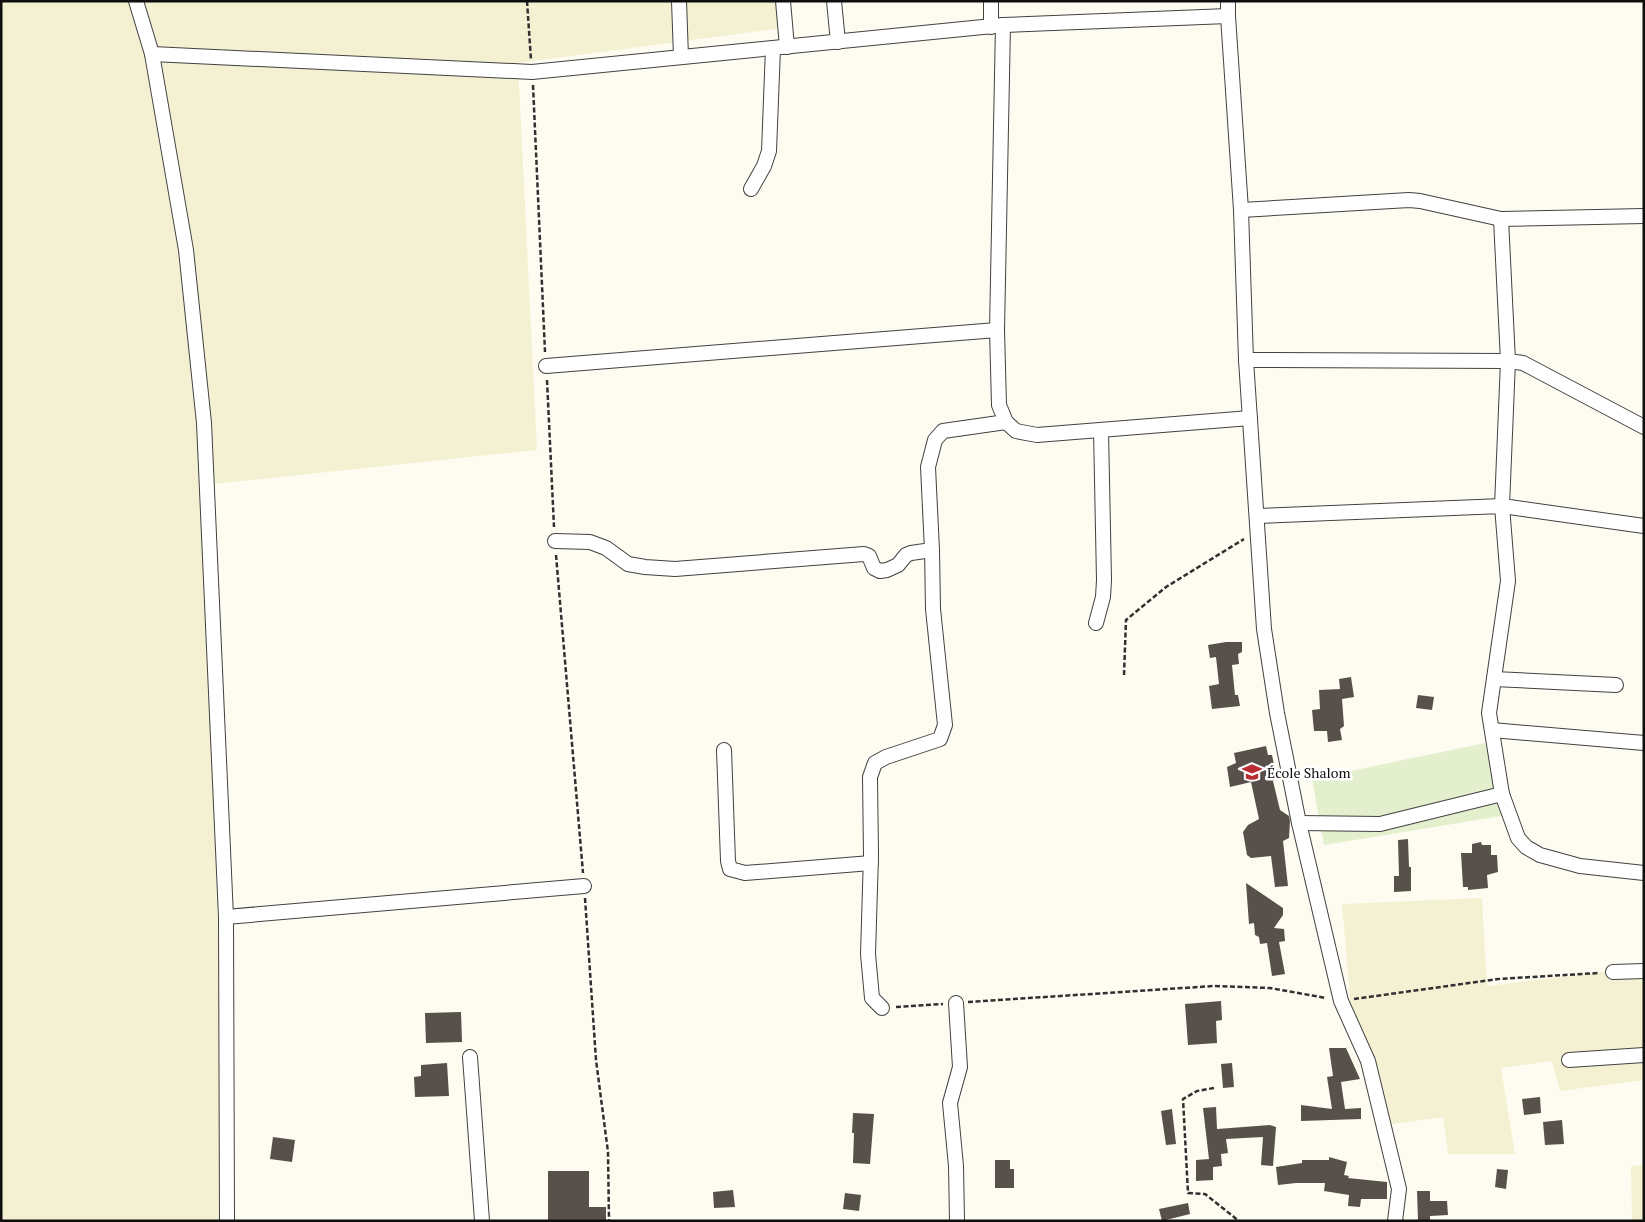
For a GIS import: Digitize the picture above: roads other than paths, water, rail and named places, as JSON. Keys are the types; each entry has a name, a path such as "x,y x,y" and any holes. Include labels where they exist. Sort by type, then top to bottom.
{"street":[{"path":"136,1 152,54 186,250 204,424 226,917 227,1221"},
{"path":"679,1 681,57"},
{"path":"751,189 764,166 768,152 780,47 783,1"},
{"path":"834,1 838,42"},
{"path":"991,1 997,26 997,330 999,405 1006,422 1016,431 1036,435 1250,418"},
{"path":"1228,1 1241,210 1246,360 1264,629 1299,824 1341,1001 1368,1061 1399,1188 1395,1221"},
{"path":"152,54 532,72 997,26 1228,16"},
{"path":"1241,210 1409,200 1502,219 1644,216"},
{"path":"1502,219 1508,361 1502,506 1508,581 1489,713 1502,794 1518,838 1526,847 1540,855 1580,866 1644,873"},
{"path":"546,366 997,330"},
{"path":"1246,360 1508,361 1523,363 1644,426"},
{"path":"882,1008 872,998 868,954 871,863 870,777 876,763 886,756 940,739 945,725 933,609 928,467 935,440 943,431 1006,422"},
{"path":"1096,623 1103,597 1104,580 1101,430"},
{"path":"1257,516 1502,506 1644,526"},
{"path":"555,541 590,542 606,548 628,564 675,569 864,554 869,556 874,568 880,571 898,565 906,555 932,550"},
{"path":"1494,680 1616,685"},
{"path":"1492,730 1644,743"},
{"path":"724,750 728,862 730,869 744,873 871,863"},
{"path":"1299,824 1380,824 1502,794"},
{"path":"226,917 584,886"},
{"path":"1613,972 1644,971"},
{"path":"956,1003 960,1067 950,1103 956,1166 957,1221"},
{"path":"1570,1060 1644,1055"},
{"path":"470,1057 482,1221"}],"place":[{"name":"École Shalom","path":"1252,772"}]}
